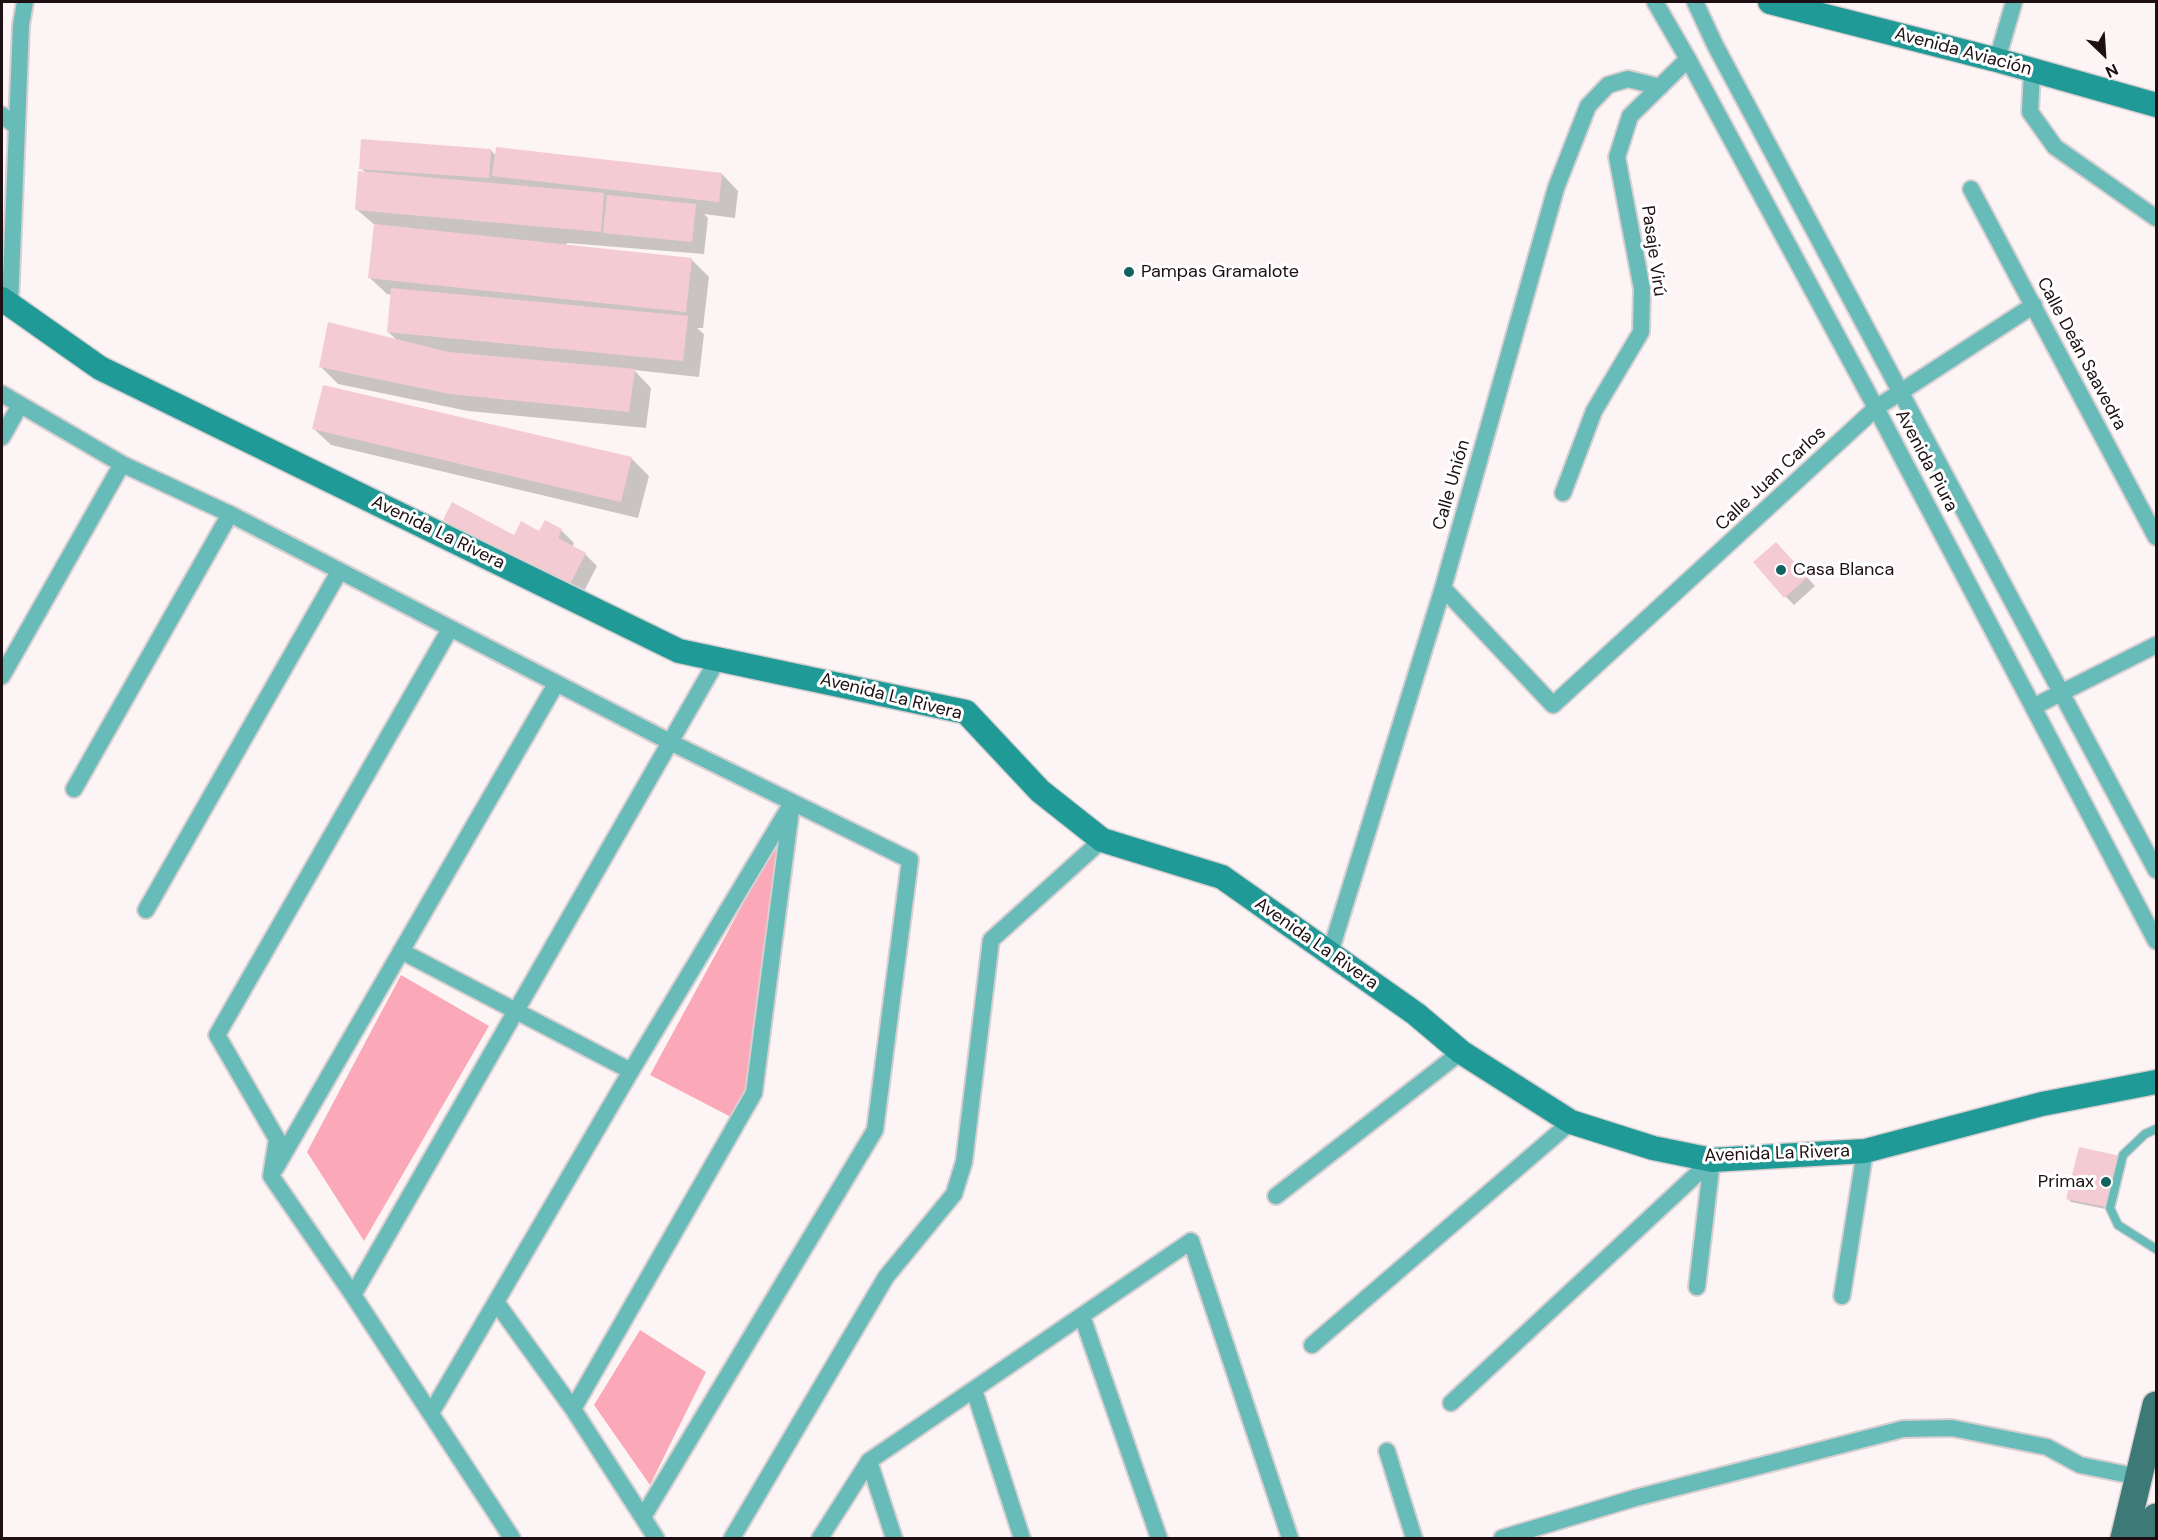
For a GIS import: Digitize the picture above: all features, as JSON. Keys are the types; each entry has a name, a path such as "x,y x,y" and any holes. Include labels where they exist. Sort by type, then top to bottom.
{"main road":[{"path":"2124,1539 2157,1405"},
{"path":"2151,1539 2157,1517"}],"street":[{"path":"6,302 21,25 25,2"},
{"name":"Avenida Piura","path":"1654,2 1688,59 1876,408 2157,941"},
{"name":"Avenida Piura","path":"1695,2 1714,45 2060,694 2157,870"},
{"name":"Avenida Aviación","path":"1770,2 1828,8 2032,71 2157,105"},
{"path":"1996,60 2014,2"},
{"name":"Pasaje Virú","path":"1563,493 1594,411 1641,332 1642,290 1617,157 1630,116 1688,59"},
{"path":"2032,71 2030,112 2055,147 2157,218"},
{"name":"Calle Unión","path":"1330,953 1443,588 1556,188 1588,106 1608,85 1628,79 1660,87"},
{"path":"2,115 17,127"},
{"name":"Calle Deán Saavedra","path":"1971,189 2157,537"},
{"name":"Avenida La Rivera","path":"6,302 100,368 679,651 719,657 966,712 1040,791 1102,840 1222,877 1416,1014 1461,1052 1571,1122 1653,1148 1712,1160 1865,1151 2042,1104 2157,1082"},
{"name":"Calle Juan Carlos","path":"1443,588 1553,705 1876,408 2034,305"},
{"path":"2,394 122,464 230,514 556,684 910,860 875,1130 643,1517"},
{"path":"2,437 20,405"},
{"path":"2,676 122,464"},
{"path":"74,789 230,514"},
{"path":"146,910 339,572"},
{"path":"450,629 217,1035 276,1139 271,1176 353,1295 512,1539"},
{"path":"2033,707 2157,645"},
{"path":"353,1295 514,1010 672,743 719,657"},
{"path":"271,1176 556,684"},
{"path":"430,1413 792,803"},
{"path":"573,1409 754,1092 792,803"},
{"path":"732,1539 886,1277 954,1194 964,1162 991,940 1102,840"},
{"path":"401,951 631,1071"},
{"path":"1276,1196 1461,1052"},
{"path":"1312,1345 1571,1122"},
{"path":"1842,1296 1865,1151"},
{"path":"1697,1287 1712,1160"},
{"path":"1451,1403 1712,1160"},
{"path":"820,1539 869,1461 1191,1241 1290,1539"},
{"path":"496,1302 573,1409 656,1539"},
{"path":"1083,1316 1159,1539"},
{"path":"974,1390 1022,1539"},
{"path":"1502,1539 1635,1498 1903,1430 1952,1428 2047,1447 2080,1465 2139,1477"},
{"path":"1387,1451 1414,1539"},
{"path":"869,1461 894,1539"}],"lane":[{"path":"2157,1128 2145,1134 2123,1155 2110,1208 2118,1225 2157,1249"}],"shaded area":[{"path":"782,832 748,1094 733,1118 650,1075"},
{"path":"401,975 489,1026 364,1241 307,1152"},
{"path":"640,1330 706,1372 650,1485 594,1405"}],"building":[{"path":"361,139 491,149 489,178 359,169"},
{"path":"496,147 722,173 719,202 492,176"},
{"path":"358,171 604,193 601,232 355,210"},
{"path":"607,195 696,204 692,242 603,233"},
{"path":"374,224 692,258 686,312 368,278"},
{"path":"391,288 688,316 683,361 387,332"},
{"path":"328,322 448,352 635,369 629,412 450,394 319,367"},
{"path":"323,385 632,457 621,502 312,429"},
{"path":"452,502 514,535 521,521 539,531 545,520 562,529 558,538 586,553 569,586 443,520"},
{"name":"Casa Blanca","path":"1776,542 1808,577 1784,598 1753,562"},
{"path":"2079,1147 2125,1157 2112,1208 2066,1199"}],"place":[{"name":"Pampas Gramalote","path":"1129,272"},
{"name":"Casa Blanca","path":"1781,570"},
{"name":"Primax","path":"2106,1182"}]}
